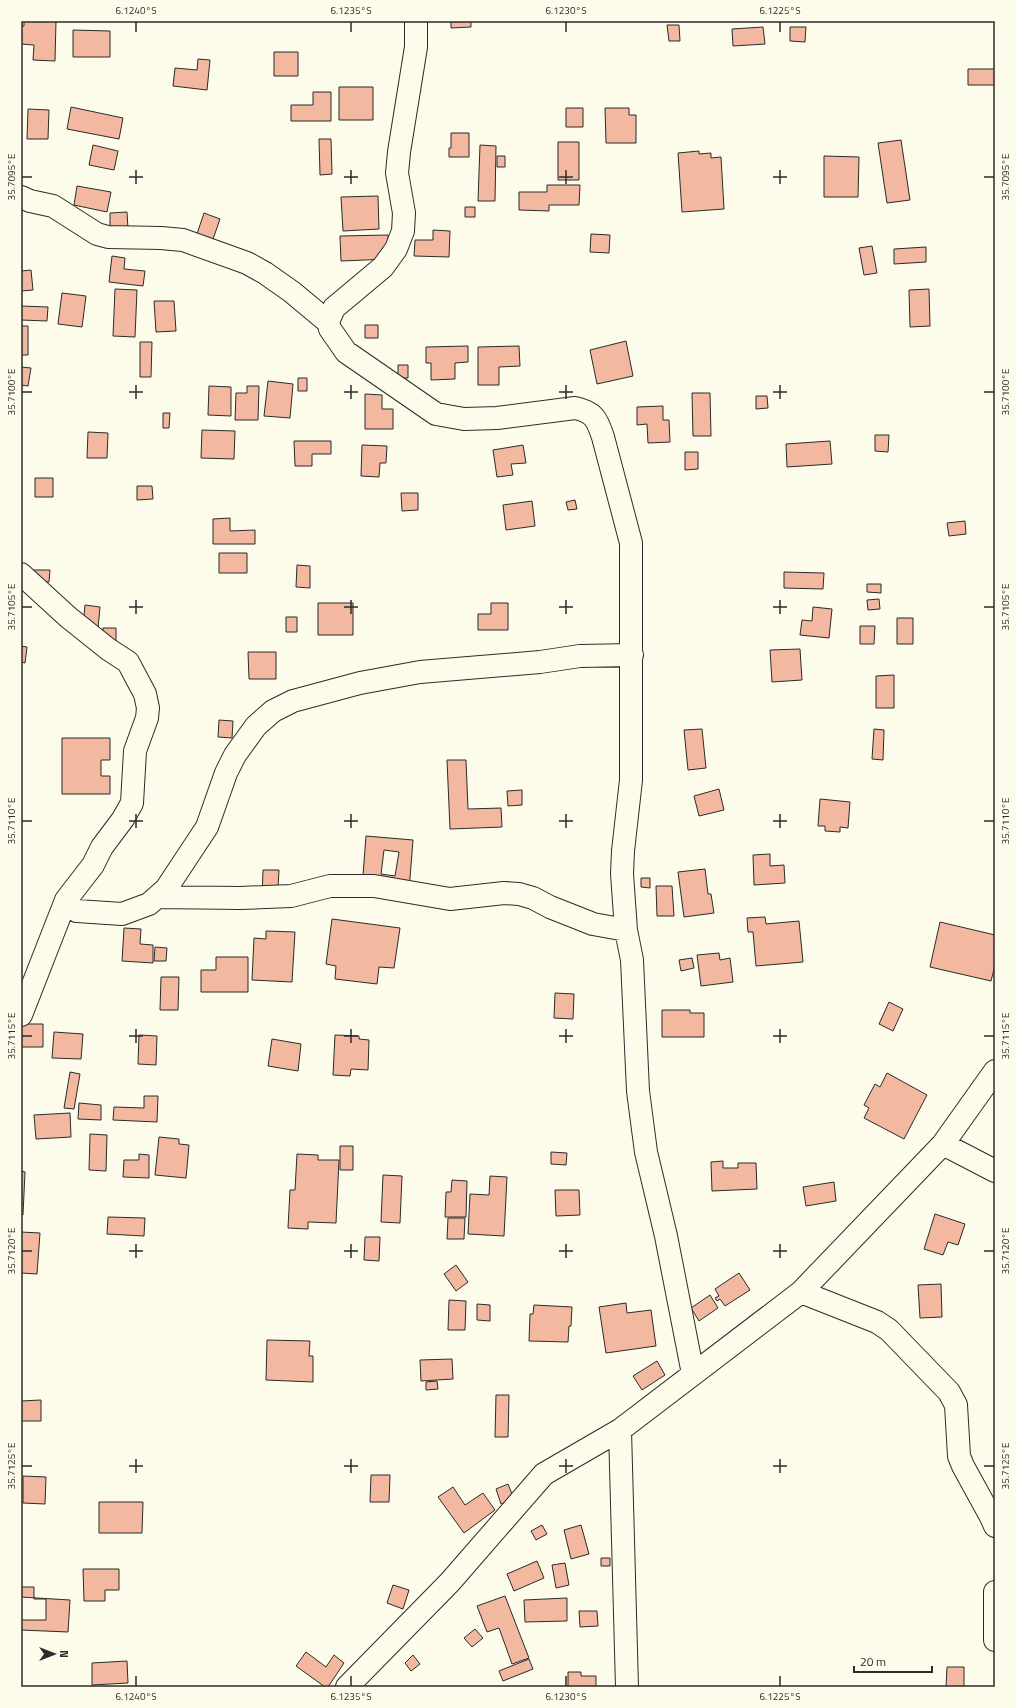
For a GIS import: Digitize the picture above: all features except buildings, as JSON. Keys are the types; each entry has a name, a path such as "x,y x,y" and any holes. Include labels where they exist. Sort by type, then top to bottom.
{"street":[{"path":"328,322 334,308 383,267 396,249 403,231 404,213 397,173 402,130 416,47 416,21"},
{"path":"21,197 30,201 53,206 97,234 108,236 183,240 246,263 271,277 304,301 328,322 330,329 346,352 436,414 464,419 497,418 574,408 587,411 598,423 631,543 631,780 622,874 626,930 632,960 641,1117 646,1152 666,1236 693,1374"},
{"path":"21,574 68,617 108,650 128,662 145,694 148,708 147,718 135,751 132,803 123,819 102,847 93,865 66,900 21,1015"},
{"path":"76,911 122,914 149,904 166,889 207,827 226,773 235,755 256,726 273,710 293,701 360,683 420,672 540,662 580,656 632,655"},
{"path":"157,897 240,898 291,896 330,886 374,886 450,899 504,893 519,894 533,898 550,907 593,924 626,930"},
{"path":"347,1687 450,1582 544,1474 620,1430 801,1292 943,1144 995,1071"},
{"path":"943,1144 995,1171"},
{"path":"801,1292 863,1315 889,1330 949,1392 956,1405 959,1456 995,1526"},
{"path":"620,1430 627,1687"},
{"path":"995,1592 995,1640"}]}
